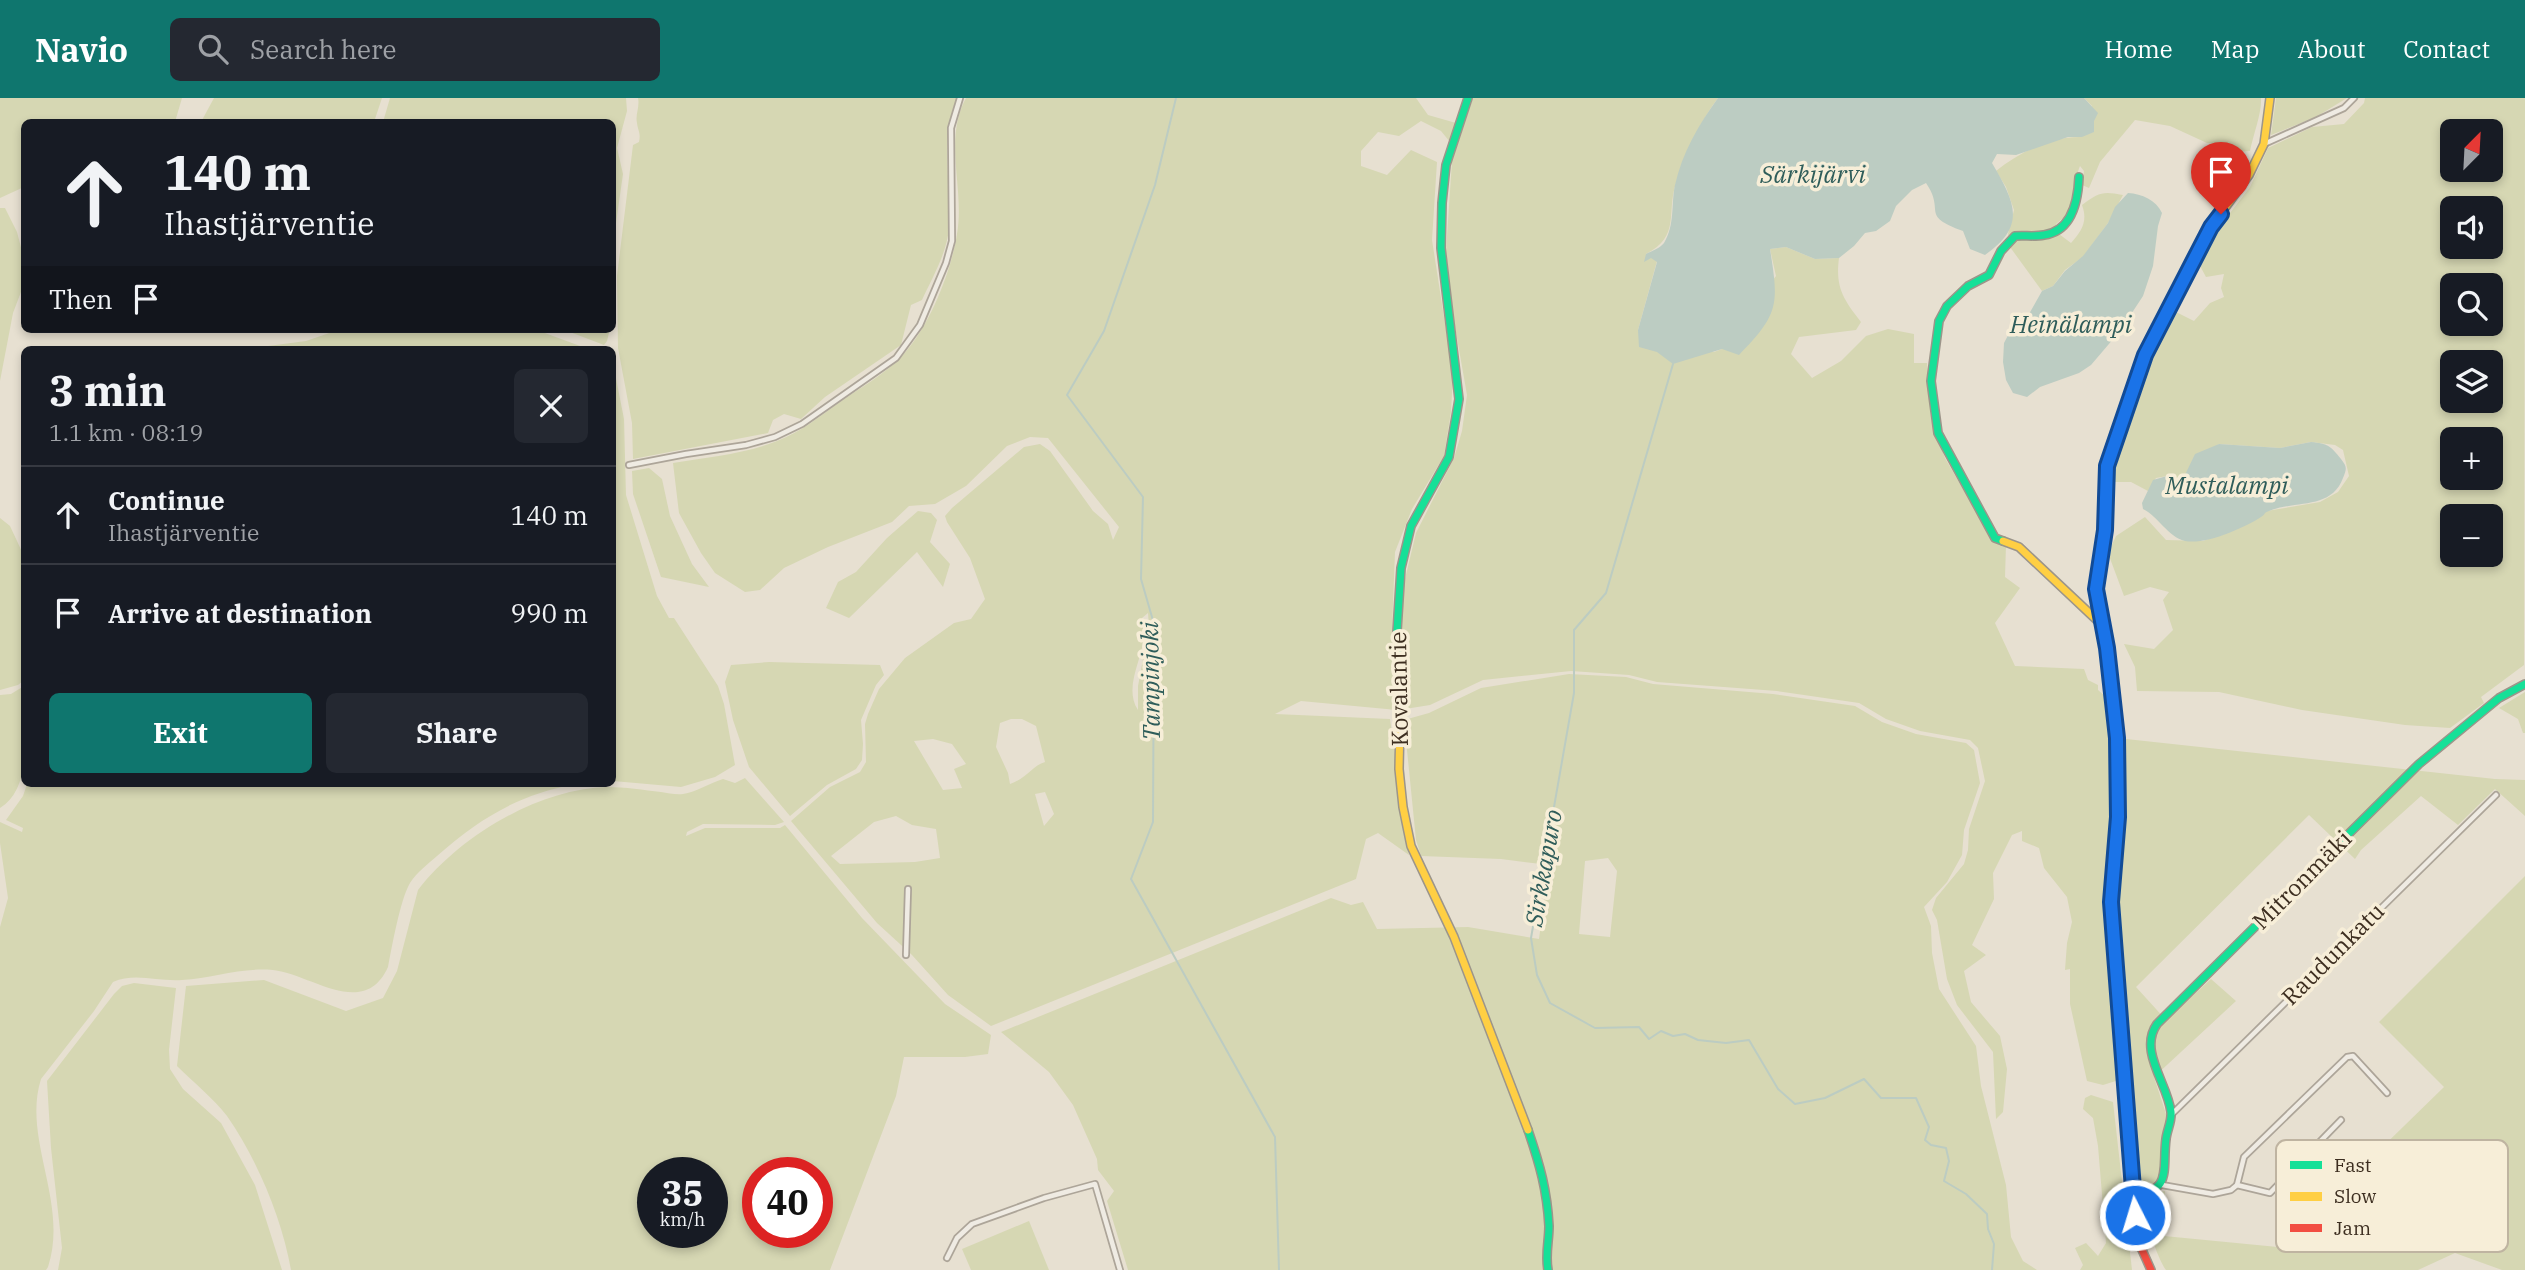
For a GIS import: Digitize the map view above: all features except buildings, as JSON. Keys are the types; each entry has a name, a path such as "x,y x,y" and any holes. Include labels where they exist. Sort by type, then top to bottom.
{"street":[{"path":"629,465 686,453 746,445 775,437 802,424 896,358 920,325 946,263 952,241 951,128 960,98"},
{"name":"Kovalantie","path":"1468,98 1446,165 1442,203 1441,248 1459,399 1449,457 1411,526 1401,568 1397,631 1401,698 1399,769 1411,846 1454,937 1519,1103 1545,1181 1549,1229 1548,1270"},
{"path":"2151,1270 2140,1242 2133,1194 2111,902 2118,817 2117,738 2107,648 2096,589 2105,530 2107,466 2130,395 2153,337 2211,227 2249,175 2264,144 2270,98"},
{"path":"2264,144 2344,108 2354,98"},
{"path":"2079,177 2078,200 2073,213 2063,225 2049,234 2015,236 2001,251 1989,275 1968,286 1947,306 1939,321 1931,381 1938,433 1995,538 2019,547 2101,625"},
{"name":"Mitronmäki","path":"2171,1114 2152,1051 2151,1034 2161,1019 2419,764 2499,698 2525,684"},
{"name":"Raudunkatu","path":"2171,1114 2496,794"},
{"path":"906,955 908,889"},
{"path":"2162,1185 2213,1194 2231,1190 2236,1185 2244,1157 2347,1057 2353,1056 2387,1093"},
{"path":"2133,1194 2152,1192 2162,1185 2171,1114"},
{"path":"2322,1140 2341,1120"},
{"path":"947,1258 957,1238 972,1224 1044,1198 1095,1184 1120,1270"},
{"path":"2236,1185 2270,1193 2276,1187"}],"green space":[{"path":"0,98 182,98 176,119 21,119 21,188 0,198"},
{"path":"214,98 382,98 375,119 203,119"},
{"path":"390,98 626,98 627,111 617,148 623,174 616,223 616,119 384,119"},
{"path":"638,98 957,98 947,146 948,237 939,265 922,300 911,305 901,345 825,397 801,419 784,414 773,420 768,433 633,459 632,423 618,348 617,276 633,145 640,139"},
{"path":"966,98 1416,98 1428,115 1456,123 1450,142 1441,131 1421,121 1399,136 1378,132 1361,151 1361,166 1387,175 1411,150 1437,162 1432,240 1453,375 1444,456 1412,509 1395,552 1392,630 1397,710 1301,701 1275,714 1390,719 1409,855 1378,833 1366,839 1356,879 991,1026 948,995 912,955 877,923 791,821 830,787 860,772 866,762 865,724 868,714 879,689 905,658 954,623 971,619 985,599 970,558 947,522 945,516 952,508 1024,447 1040,444 1050,451 1093,511 1108,524 1113,540 1119,527 1048,438 1030,437 1007,446 966,486 935,504 909,506 892,522 828,547 784,568 760,590 745,592 715,573 701,553 679,513 673,463 739,452 786,437 879,376 910,346 937,300 954,249 959,217 955,148 959,114","holes":["1148,613 1149,627 1138,686 1138,710 1132,692 1143,644 1142,618","1022,719 1036,726 1045,762 1010,784 996,747 1000,723","933,739 952,744 966,764 954,769 962,788 943,790 914,741","1045,792 1054,814 1044,826 1035,794","896,816 912,825 936,829 940,858 915,862 840,864 831,856 874,822"]},
{"path":"1473,98 1718,98 1688,150 1673,194 1668,232 1657,247 1646,254 1657,261 1638,330 1714,352 1722,349 1776,276 1770,249 1786,247 1815,259 1839,258 1838,278 1842,293 1861,322 1856,330 1799,337 1791,354 1812,378 1841,361 1866,336 1888,329 1914,334 1914,363 1927,363 1931,419 1945,458 1993,541 2006,545 2005,577 2020,588 1995,623 2015,666 2084,669 2088,680 2098,685 2098,690 2106,697 2113,726 2113,803 2105,934 2119,1080 2103,1085 2087,1081 2070,1004 2070,969 2065,970 2072,922 2067,897 2044,868 2039,848 2022,841 2022,831 2012,835 1993,873 1994,899 1972,945 1986,955 1964,971 1971,1002 2000,1036 2007,1069 2003,1112 1996,1119 1993,1052 1957,1005 1947,979 1937,920 1932,910 1936,898 1964,864 1969,829 1985,781 1978,748 1970,740 1920,731 1886,719 1859,703 1777,691 1657,682 1629,675 1571,671 1483,680 1430,705 1405,709 1400,636 1404,583 1416,533 1454,458 1462,431 1467,395 1454,321 1446,251 1452,161"},
{"path":"2084,98 2261,98 2261,104 2250,151 2236,152 2225,144 2207,143 2170,126 2135,120 2100,162 2089,188 2082,185 2084,171 2080,166 2075,205 2056,224 2059,234 2071,243 2083,226 2082,205 2101,194 2123,195 2108,223 2083,257 2065,270 2053,286 2042,291 2010,247 2008,234 2014,210 2006,187 1996,171 2036,146 2059,139 2082,137 2092,106"},
{"path":"2276,98 2347,98 2316,117 2271,135"},
{"path":"2365,98 2525,98 2524,665 2481,697 2484,703 2450,728 2405,725 2302,710 2219,692 2137,691 2135,667 2124,644 2154,649 2173,630 2163,600 2169,592 2150,587 2124,596 2108,553 2116,536 2145,517 2166,540 2203,541 2245,525 2267,511 2320,502 2338,492 2349,476 2343,450 2335,445 2311,442 2280,448 2219,444 2192,463 2183,479 2175,483 2167,476 2156,478 2148,491 2131,482 2113,482 2111,467 2146,367 2174,311 2194,321 2210,303 2224,297 2221,288 2224,274 2206,277 2199,264 2217,230 2250,187 2268,148 2312,127 2344,124 2364,103"},
{"path":"0,208 5,208 21,247 21,292 13,313 0,381"},
{"path":"329,333 545,333 580,346 268,346 306,341"},
{"path":"572,333 609,333 604,345"},
{"path":"616,378 624,419 626,495 657,596 669,618 674,618 718,686 735,765 715,777 681,787 616,781"},
{"path":"649,468 662,479 670,516 692,564 709,587 661,577 633,494 632,471"},
{"path":"918,511 931,513 937,520 930,542 950,564 943,587 917,552 849,618 826,608 838,582 856,572 887,538"},
{"path":"0,518 10,526 21,550 21,682 0,690"},
{"path":"769,662 880,665 884,675 876,685 861,720 862,760 856,769 827,785 790,816 749,767 733,720 725,682 731,665"},
{"path":"1569,674 1626,677 1653,684 1773,694 1855,706 1882,722 1916,734 1966,743 1974,750 1980,783 1964,830 1962,855 1947,882 1924,907 1931,926 1932,953 1939,989 1976,1046 1981,1086 2006,1185 2011,1237 2023,1261 2037,1270 1128,1270 1107,1201 1114,1191 1098,1170 1097,1159 1073,1105 1049,1072 1001,1032 1331,898 1351,905 1363,902 1377,929 1468,927 1539,939 1549,865 1501,859 1421,856 1416,840 1404,720 1429,713 1481,688","holes":["1608,858 1617,871 1610,937 1579,934 1585,861"]},
{"path":"21,688 21,777 11,798 0,808 0,695 11,694"},
{"path":"2525,692 2523,733 2518,719 2499,708"},
{"path":"2117,738 2525,780 2525,816 2495,789 2458,825 2421,796 2361,850 2355,859 2309,815 2136,987 2166,1020 2211,979 2236,1001 2154,1077 2166,1114 2164,1176 2162,1185 2133,1194 2111,902 2118,817"},
{"path":"745,778 784,822 775,825 703,824 687,832 686,836 705,828 780,828 785,825 862,918 945,1004 991,1035 988,1054 965,1057 904,1057 896,1096 830,1270 291,1270 275,1210 238,1133 221,1109 177,1066 186,986 264,980 346,1011 383,998 397,971 418,890 435,870 478,834 528,806 554,796 607,787 680,794 723,779 735,783"},
{"path":"26,787 562,787 518,802 485,819 453,842 419,872 410,883 403,900 388,967 378,983 365,990 336,990 288,973 261,969 182,980 130,978 113,982 41,1079 37,1125 53,1219 53,1243 48,1267 46,1270 0,1270 0,927 8,898 0,843 0,822 22,832 23,828 6,820"},
{"path":"2525,876 2525,1270 2502,1270 2455,1253 2418,1270 2166,1270 2154,1243 2149,1221 2150,1202 2155,1195 2165,1191 2164,1236 2276,1247 2276,1252 2508,1252 2508,1140 2390,1140 2444,1087 2379,1022"},
{"path":"134,983 176,988 169,1050 170,1069 183,1089 221,1123 255,1185 282,1270 58,1270 62,1248 47,1081 114,994 122,986"},
{"path":"2091,1095 2113,1102 2132,1270 2080,1270 2083,1265 2075,1248 2086,1243 2098,1256 2106,1243 2098,1146 2093,1118 2083,1109 2085,1098"},
{"path":"1029,1221 1049,1270 971,1270 962,1249"}],"water":[{"name":"Särkijärvi","path":"1718,98 2084,98 2098,113 2094,121 2094,132 2082,137 2068,137 2016,155 1997,154 1992,163 2011,201 2012,223 1999,244 1985,255 1970,249 1963,231 1941,221 1926,183 1912,190 1896,206 1890,221 1876,231 1865,233 1839,258 1815,259 1786,247 1770,249 1775,283 1773,308 1752,341 1739,355 1722,349 1673,364 1657,352 1639,347 1638,330 1657,262 1651,258 1644,262 1646,254 1664,243 1671,222 1675,185 1682,162 1698,129"},
{"name":"Heinälampi","path":"2128,193 2148,198 2162,213 2153,266 2143,296 2120,331 2091,365 2079,373 2040,387 2027,397 2013,393 2006,380 2003,362 2004,343 2013,326 2029,314 2042,291 2053,286 2065,271 2083,256 2108,223 2115,207"},
{"name":"Mustalampi","path":"2311,442 2331,448 2346,468 2337,488 2321,500 2269,511 2235,530 2194,542 2179,539 2143,509 2142,503 2153,480 2167,476 2175,483 2183,479 2195,454 2219,444 2280,448"}],"waterway":[{"name":"Tampinjoki","path":"1176,98 1155,185 1104,331 1067,395 1143,497 1141,579 1154,624 1153,822 1131,879 1275,1137 1279,1270"},
{"name":"Sirkkapuro","path":"1673,364 1606,593 1574,630 1574,693 1531,938 1537,975 1550,1003 1595,1028 1639,1027 1649,1039 1661,1031 1673,1036 1685,1034 1698,1040 1726,1043 1749,1040 1778,1089 1795,1104 1825,1098 1864,1079 1881,1098 1916,1098 1929,1127 1925,1140 1931,1145 1946,1148 1949,1161 1944,1181 1966,1194 1987,1214 1988,1229 1994,1244 1992,1270"}],"traffic: fast":[{"path":"1400,723 1397,631 1401,568 1411,526 1449,457 1459,399 1441,248 1442,203 1446,165 1468,98"},
{"path":"2003,541 1995,538 1938,433 1931,381 1939,321 1947,306 1968,286 1989,275 2001,251 2015,236 2044,235 2061,228 2072,214 2079,177"},
{"path":"2122,1044 2111,902 2118,817 2117,738 2107,648 2096,589 2105,530 2107,466 2134,383 2167,311"},
{"path":"2133,1194 2154,1189 2163,1177 2171,1112 2152,1056 2152,1034 2157,1024 2419,764 2499,698 2525,684"},
{"path":"1528,1130 1547,1201 1548,1270"}],"traffic: slow":[{"path":"2167,311 2211,227 2249,175 2264,144 2270,98"},
{"path":"2003,541 2019,547 2101,624"},
{"path":"1400,723 1399,769 1411,846 1454,937 1528,1130"}],"traffic: jam":[{"path":"2122,1044 2135,1215 2139,1243 2151,1270"}],"route":[{"path":"2135,1215 2111,902 2118,817 2117,738 2107,648 2096,589 2105,530 2107,466 2128,401 2158,328 2211,227 2221,214"}]}
